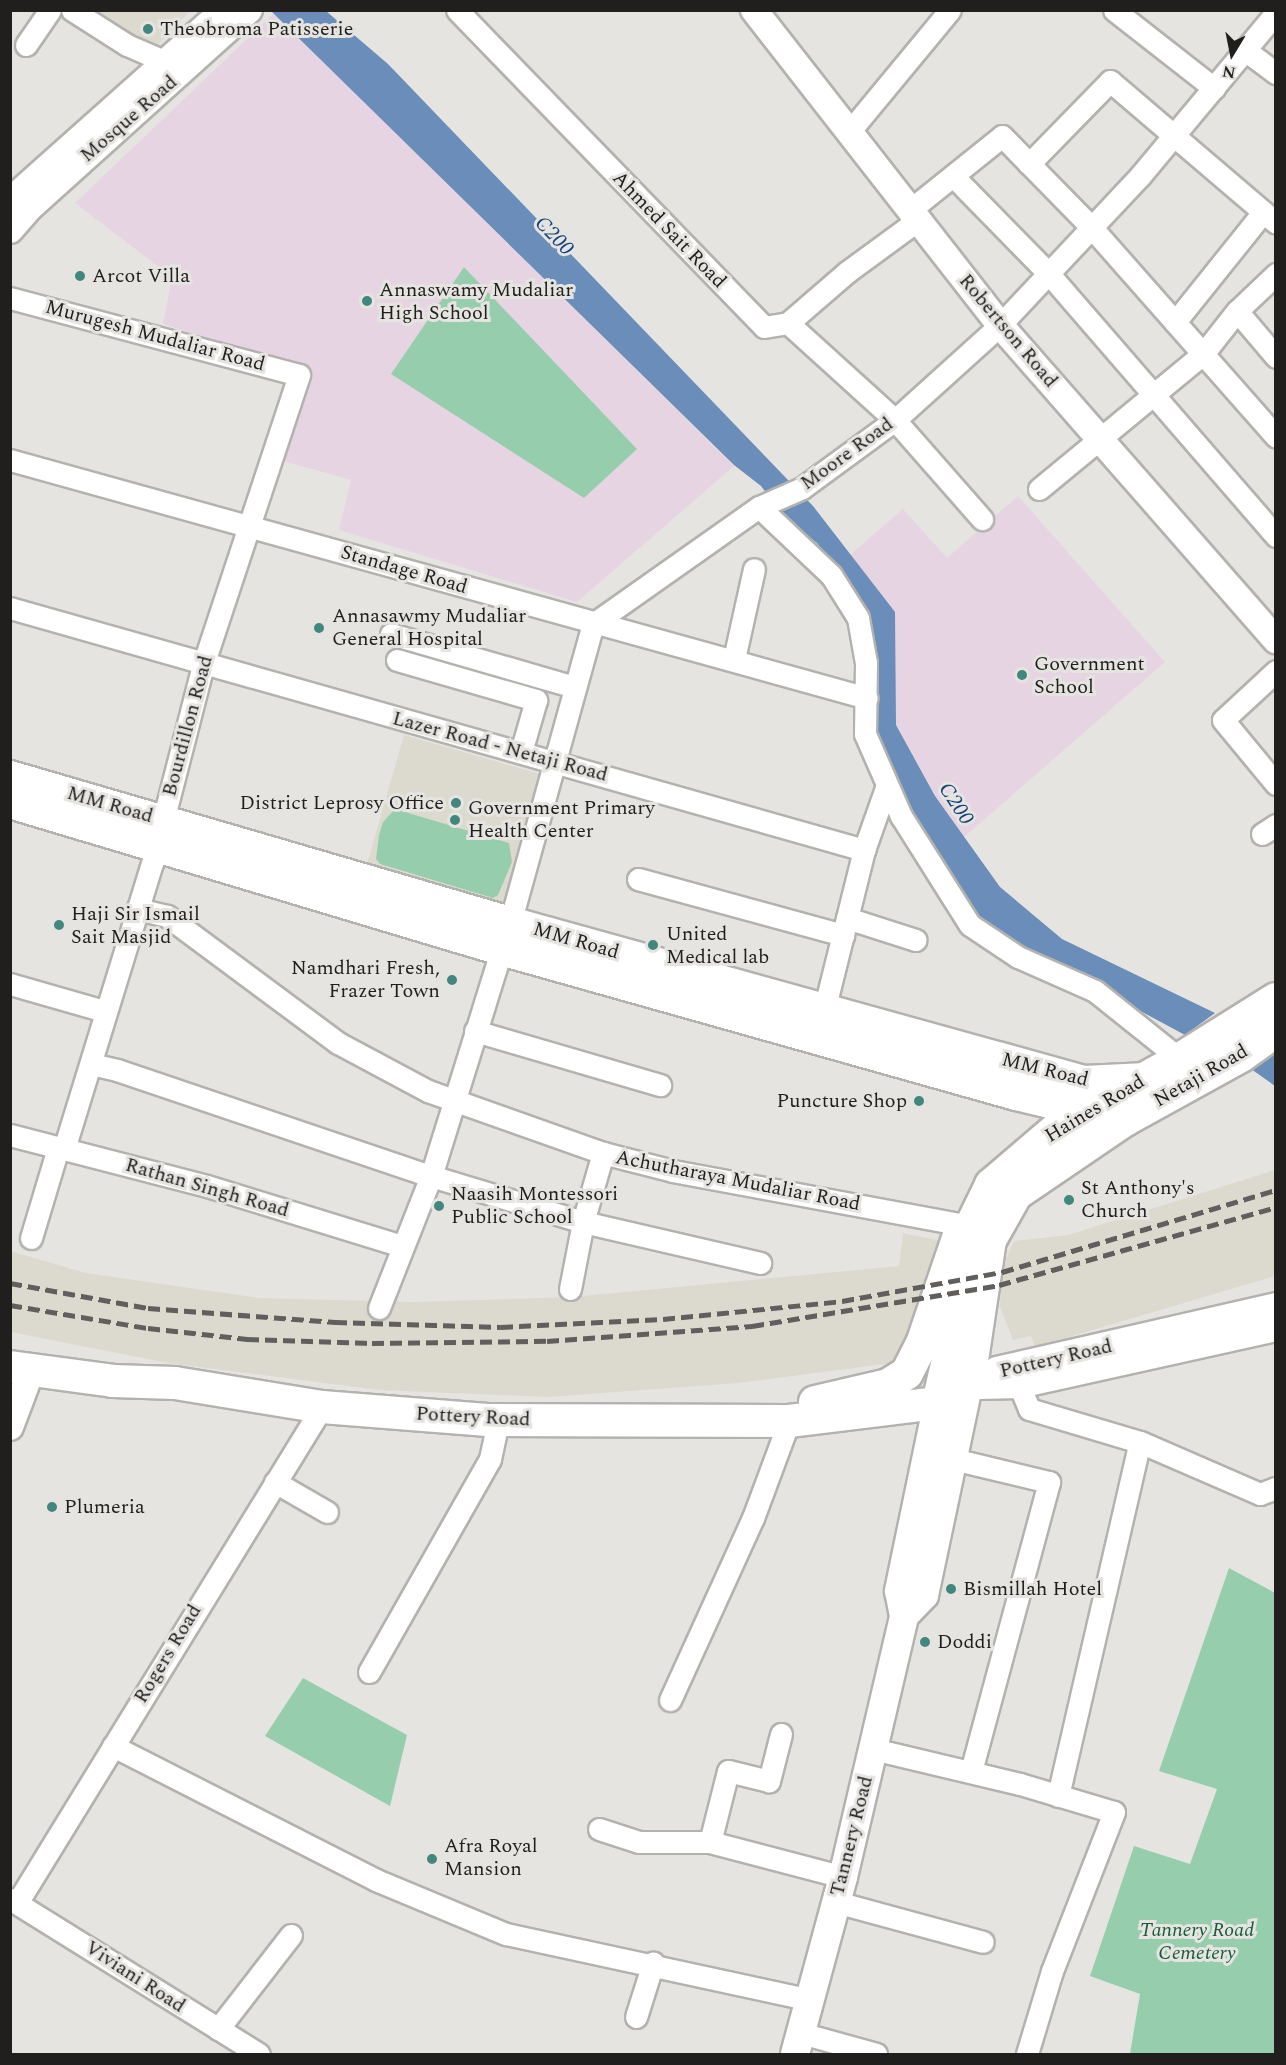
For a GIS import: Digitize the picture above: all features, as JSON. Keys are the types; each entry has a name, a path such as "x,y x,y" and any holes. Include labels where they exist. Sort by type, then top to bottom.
{"main road":[{"name":"MM Road","path":"10,777 161,832 1088,1111 1125,1120"},
{"name":"MM Road","path":"10,802 161,832"},
{"name":"MM Road","path":"506,936 824,1011 1084,1082 1146,1079"},
{"name":"Haines Road","path":"938,1403 960,1308 971,1226 991,1185 1061,1125 1180,1059 1243,1039 1275,999"},
{"name":"Netaji Road","path":"1125,1120 1243,1039"},
{"name":"Haines Road","path":"968,1387 987,1257 1005,1208 1029,1182 1125,1120"},
{"path":"799,1420 820,1398 888,1385 907,1373 921,1344 952,1249 971,1226"},
{"path":"16,1370 79,1365 174,1383"},
{"name":"Pottery Road","path":"16,1370 113,1381 174,1383 322,1407 498,1420 799,1420 938,1403"},
{"path":"938,1403 968,1387"},
{"name":"Tannery Road","path":"904,1616 924,1595 968,1387"},
{"name":"Tannery Road","path":"798,2044 839,1890 904,1616 899,1592 938,1403"}],"street":[{"path":"26,45 50,10"},
{"path":"72,10 127,45 166,62"},
{"name":"Mosque Road","path":"10,201 224,10"},
{"name":"Mosque Road","path":"11,228 29,208 249,10"},
{"name":"Ahmed Sait Road","path":"457,10 764,327 788,323"},
{"name":"Robertson Road","path":"754,10 1000,325 1275,640"},
{"path":"849,132 950,10"},
{"path":"1114,10 1214,88"},
{"name":"Moore Road","path":"593,624 759,507 802,488 895,420 1000,325 1049,274 1174,135 1274,15"},
{"path":"1245,50 1275,73"},
{"path":"1029,164 1110,81 1269,217 1174,322"},
{"path":"982,519 895,420 788,323 1002,136 1092,228 1275,437"},
{"path":"954,177 1049,274 1275,536"},
{"path":"1039,489 1203,354 1237,311 1275,274"},
{"name":"Murugesh Mudaliar Road","path":"10,298 299,375"},
{"path":"1237,311 1275,357"},
{"name":"Bourdillon Road","path":"32,1238 91,1064 104,1011 161,832 203,665 299,375"},
{"name":"Standage Road","path":"10,460 593,624 734,659 867,698"},
{"path":"759,507 831,575 858,618 867,698 865,734 887,785 936,876 970,925 1018,957 1095,991 1180,1059"},
{"path":"734,659 754,569"},
{"name":"Lazer Road - Netaji Road","path":"10,608 203,665 557,762 864,850"},
{"path":"379,1308 431,1176 506,936 557,762 593,624"},
{"path":"391,634 575,687"},
{"path":"397,660 536,700 521,752"},
{"path":"1275,672 1223,720 1275,784"},
{"path":"824,1011 864,850 887,785"},
{"path":"638,879 916,940"},
{"name":"Achutharaya Mudaliar Road","path":"137,909 167,916 338,1044 428,1091 454,1098 603,1153 673,1171 971,1226"},
{"path":"10,984 104,1011"},
{"path":"476,1031 660,1085"},
{"path":"91,1064 117,1070 431,1176 583,1222 760,1263"},
{"name":"Rathan Singh Road","path":"10,1135 207,1186 402,1246"},
{"path":"570,1288 583,1222 603,1153"},
{"name":"Pottery Road","path":"968,1387 997,1370 1275,1306"},
{"name":"Pottery Road","path":"968,1387 1019,1385 1275,1328"},
{"path":"10,1427 16,1370"},
{"path":"1019,1385 1029,1409 1140,1442 1260,1494 1275,1488"},
{"name":"Rogers Road","path":"14,1901 322,1407"},
{"path":"369,1672 490,1459 498,1420"},
{"path":"670,1700 799,1420"},
{"path":"1058,1796 1140,1442"},
{"path":"953,1459 1048,1482 971,1772"},
{"path":"275,1482 327,1512"},
{"path":"710,1842 728,1771 769,1781 781,1734"},
{"path":"112,1746 376,1880 506,1934 653,1963 810,2000"},
{"path":"873,1749 971,1772 1113,1812 1052,1971 1027,2055"},
{"path":"599,1829 639,1842 710,1842 983,1942"},
{"name":"Viviani Road","path":"14,1901 259,2055"},
{"path":"218,2029 291,1935"},
{"path":"636,2018 653,1963"},
{"path":"798,2044 876,2055"}],"shaded area":[{"path":"89,11 190,11 152,51"},
{"name":"Annaswamy Mudaliar High School","path":"274,13 734,466 577,602 339,530 351,480 283,461 311,371 163,324 172,277 75,203"},
{"name":"Government School","path":"1018,496 1165,662 964,837 935,796 896,725 894,688 851,554 903,509 947,558"},
{"name":"Government Primary Health Center","path":"404,735 544,775 507,905 367,865"},
{"path":"1275,1170 1275,1276 1035,1347 1031,1336 1013,1340 1000,1307 1001,1270 1014,1241 1068,1235"},
{"path":"903,1233 957,1244 900,1362 739,1383 549,1397 379,1390 168,1363 11,1332 10,1251 86,1273 259,1298 413,1302 572,1297 899,1266"}],"green space":[{"path":"464,267 637,449 584,498 391,374"},
{"path":"395,809 509,843 512,862 498,895 493,898 380,864 376,859 379,835 383,822"},
{"name":"Tannery Road Cemetery","path":"1229,1568 1275,1593 1275,2054 1130,2054 1140,1994 1090,1976 1134,1846 1190,1864 1217,1789 1159,1771"},
{"path":"303,1678 407,1735 390,1806 265,1736"}],"water":[{"path":"271,11 326,11 388,64 813,506 895,612 896,725 935,796 1000,887 1062,939 1215,1013 1185,1035 988,929 960,897 905,801 884,755 874,719 855,596 817,543 787,520 761,486 734,465"},
{"path":"1275,1047 1275,1086 1244,1064"}],"railway":[{"path":"10,1283 148,1308 335,1322 501,1327 663,1319 842,1301 1002,1272 1276,1190"},
{"path":"10,1305 148,1328 247,1339 372,1343 547,1341 752,1326 999,1285 1276,1207"}],"place":[{"name":"Theobroma Patisserie","path":"148,29"},
{"name":"Arcot Villa","path":"80,276"},
{"name":"Annaswamy Mudaliar High School","path":"367,301"},
{"name":"Annasawmy Mudaliar General Hospital","path":"319,628"},
{"name":"Government School","path":"1022,675"},
{"name":"District Leprosy Office","path":"456,803"},
{"name":"Government Primary Health Center","path":"455,820"},
{"name":"Haji Sir Ismail Sait Masjid","path":"59,925"},
{"name":"United Medical lab","path":"653,945"},
{"name":"Namdhari Fresh, Frazer Town","path":"452,980"},
{"name":"Puncture Shop","path":"919,1101"},
{"name":"St Anthony's Church","path":"1069,1200"},
{"name":"Naasih Montessori Public School","path":"439,1206"},
{"name":"Plumeria","path":"52,1507"},
{"name":"Bismillah Hotel","path":"951,1589"},
{"name":"Doddi","path":"925,1642"},
{"name":"Afra Royal Mansion","path":"432,1859"}],"water label":[{"name":"C200","path":"554,236"},
{"name":"C200","path":"956,804"}]}
